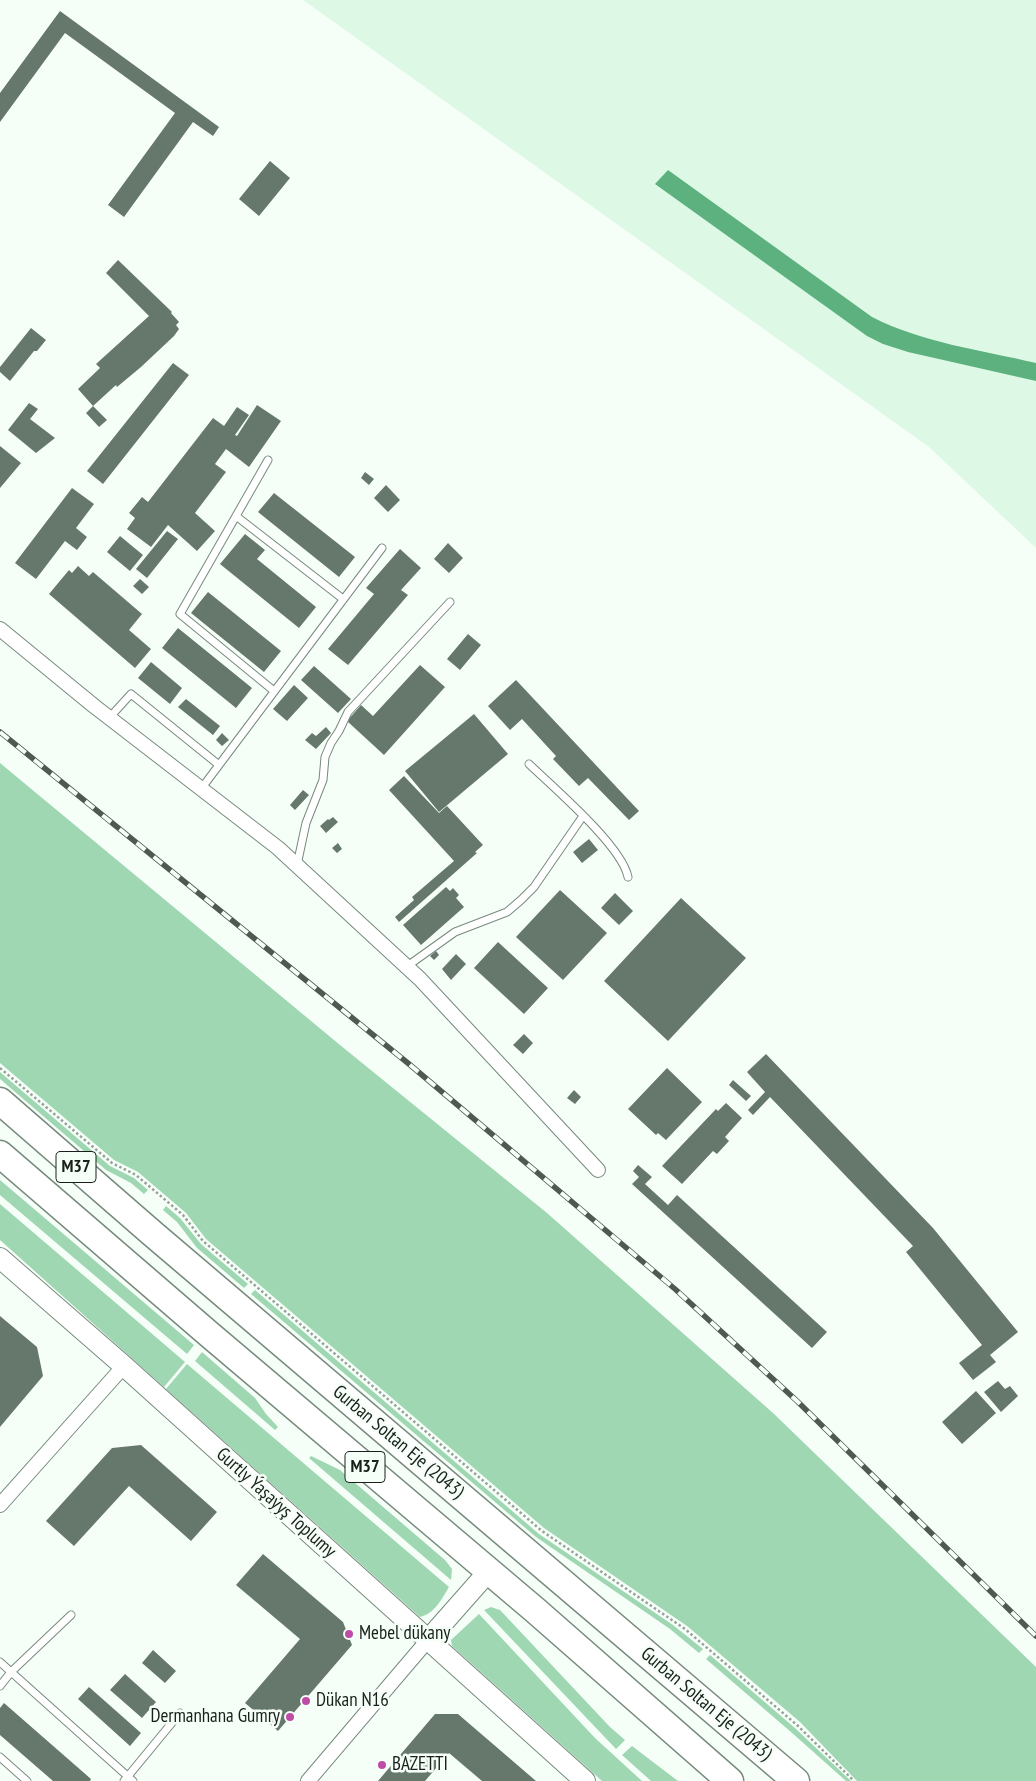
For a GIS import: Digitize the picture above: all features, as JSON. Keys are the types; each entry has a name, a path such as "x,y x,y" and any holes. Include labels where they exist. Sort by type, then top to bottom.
{"highway":[{"name":"Gurban Soltan Eje (2043)","path":"0,1101 153,1234 796,1781"},
{"name":"M37","path":"0,1154 488,1572 535,1610 730,1781"},
{"path":"708,1762 737,1730"}],"street":[{"path":"0,629 110,718 278,848 420,979 598,1170"},
{"name":"Gurtly Ýaşaýyş Toplumy","path":"0,1258 124,1366 585,1781"},
{"path":"0,1505 124,1366"},
{"path":"308,1781 488,1572"}],"lane":[{"path":"268,460 180,614 274,692"},
{"path":"236,516 344,599"},
{"path":"201,789 382,548"},
{"path":"296,865 306,823 323,780 325,757 331,743 340,731 348,712 450,602"},
{"path":"110,718 131,694 219,765"},
{"path":"529,764 584,816 616,854 626,868 628,877"},
{"path":"406,966 455,932 506,912 521,900 534,888 584,816"},
{"path":"0,1686 11,1672 71,1615"},
{"path":"0,1662 128,1780 180,1713"},
{"path":"0,1757 27,1781"}],"path":[{"path":"0,1068 112,1163 136,1175 156,1192 183,1216 203,1241 542,1531 685,1629 797,1725 854,1781"}],"shaded area":[{"path":"303,0 1036,0 1036,548 929,447"},
{"path":"668,170 872,317 891,326 932,340 1036,363 1036,381 908,352 883,344 867,336 655,184"},
{"path":"0,763 340,1045 547,1213 773,1413 1036,1667 1036,1781 857,1781 800,1722 687,1626 544,1528 206,1239 186,1213 138,1172 114,1160 0,1063"},
{"path":"0,1072 110,1166 134,1178 148,1190 144,1194 131,1183 106,1170 0,1079"},
{"path":"0,1180 194,1345 187,1354 0,1195"},
{"path":"0,1204 185,1362 164,1387 0,1240"},
{"path":"166,1206 180,1218 201,1244 248,1284 244,1288 197,1248 177,1222 163,1210"},
{"path":"255,1290 539,1534 673,1625 703,1649 699,1653 670,1629 536,1537 251,1294"},
{"path":"202,1352 255,1398 278,1427 275,1430 195,1361"},
{"path":"187,1364 449,1587 429,1613 420,1617 166,1389"},
{"path":"311,1456 340,1470 445,1560 452,1569 451,1580 309,1458"},
{"path":"491,1607 500,1610 610,1727 625,1740 616,1749 484,1610"},
{"path":"479,1614 595,1738 642,1781 602,1781 452,1646 451,1640"},
{"path":"710,1655 795,1728 851,1781 846,1781 706,1659"},
{"path":"632,1746 678,1781 651,1781 622,1755"}],"building":[{"path":"60,11 219,127 213,136 193,122 124,217 108,205 175,113 65,33 0,122 0,93"},
{"path":"270,161 290,178 259,216 239,199"},
{"path":"118,260 172,312 179,322 176,325 179,329 141,367 117,387 116,385 93,406 78,389 100,368 96,364 149,316 106,273"},
{"path":"31,328 46,340 37,351 34,351 10,381 0,372 0,367"},
{"path":"173,363 189,375 103,484 87,471"},
{"path":"29,403 38,409 30,419 55,438 36,453 8,430"},
{"path":"257,405 281,421 249,467 226,449 215,464 226,472 195,513 215,531 197,551 168,525 151,547 127,529 135,518 129,513 142,497 148,502 213,418 224,426 237,407 249,415 235,435 237,436"},
{"path":"93,406 107,420 99,427 86,413"},
{"path":"0,446 21,463 0,488"},
{"path":"365,472 374,479 369,485 361,478"},
{"path":"386,485 400,500 388,512 374,498"},
{"path":"72,488 94,504 76,528 87,537 77,550 65,541 36,579 15,563"},
{"path":"274,493 355,557 339,577 258,512"},
{"path":"167,531 178,539 147,578 136,569"},
{"path":"245,534 265,550 257,559 316,607 299,628 220,564"},
{"path":"120,536 143,555 130,571 107,552"},
{"path":"448,543 463,558 449,573 434,559"},
{"path":"400,549 421,568 401,590 408,595 348,665 328,649 374,594 366,588"},
{"path":"78,566 89,576 93,572 142,614 129,630 151,649 135,668 49,594 69,570 72,573"},
{"path":"140,579 149,587 142,594 133,586"},
{"path":"208,592 281,651 264,672 191,613"},
{"path":"178,628 252,688 236,708 162,648"},
{"path":"468,634 481,645 460,670 447,659"},
{"path":"151,662 182,688 170,704 138,678"},
{"path":"420,665 445,687 384,755 347,721 361,705 373,716"},
{"path":"314,666 351,699 338,713 301,680"},
{"path":"516,680 639,811 629,820 588,778 579,786 553,759 556,756 522,719 510,730 488,706"},
{"path":"294,685 308,698 287,721 273,709"},
{"path":"186,699 220,726 213,735 178,707"},
{"path":"474,714 508,754 439,812 405,771"},
{"path":"326,727 331,733 316,749 305,740 312,733 316,736"},
{"path":"222,733 229,740 222,746 216,740"},
{"path":"404,776 439,813 447,806 483,845 475,852 477,853 399,922 395,917 414,900 412,897 454,861 389,790"},
{"path":"303,790 309,795 295,810 290,805"},
{"path":"333,817 338,822 326,833 320,826"},
{"path":"589,839 598,850 582,863 573,852"},
{"path":"338,843 342,849 337,853 332,848"},
{"path":"446,887 450,891 453,888 459,895 456,898 464,907 421,945 403,925"},
{"path":"560,890 607,933 563,980 516,937"},
{"path":"615,893 633,911 619,925 601,908"},
{"path":"681,898 746,958 668,1041 604,981"},
{"path":"498,942 548,988 524,1014 474,968"},
{"path":"436,951 439,955 434,960 430,956"},
{"path":"456,954 466,964 451,980 442,969"},
{"path":"524,1034 533,1043 523,1054 513,1045"},
{"path":"766,1054 933,1228 1018,1332 990,1355 996,1362 973,1380 959,1363 982,1345 906,1252 913,1246 770,1097 753,1115 748,1110 765,1092 747,1072"},
{"path":"667,1068 702,1102 666,1140 658,1133 656,1135 628,1109"},
{"path":"733,1080 751,1096 746,1101 729,1085"},
{"path":"574,1090 581,1097 575,1104 567,1098"},
{"path":"726,1103 742,1118 725,1137 729,1141 717,1154 713,1151 682,1184 662,1166 716,1109 718,1111"},
{"path":"638,1165 652,1177 645,1184 668,1205 677,1195 827,1332 812,1348 632,1184 639,1177 633,1171"},
{"path":"0,1316 37,1347 43,1376 0,1427"},
{"path":"998,1381 1005,1389 1010,1386 1018,1396 1001,1412 984,1392"},
{"path":"976,1391 996,1413 962,1444 942,1422"},
{"path":"141,1445 217,1512 191,1541 129,1486 74,1546 46,1521 112,1448"},
{"path":"263,1554 343,1622 352,1645 278,1731 245,1703 300,1639 236,1585"},
{"path":"153,1650 176,1671 165,1683 142,1663"},
{"path":"125,1674 156,1702 142,1718 110,1690"},
{"path":"89,1687 141,1733 130,1746 78,1699"},
{"path":"4,1703 91,1779 90,1781 53,1781 0,1735 0,1708"},
{"path":"435,1714 458,1714 536,1781 482,1781 449,1753 425,1781 378,1781"}],"railway":[{"path":"0,732 409,1064 675,1289 797,1401 1036,1636"}],"place":[{"name":"Mebel dükany","path":"349,1634"},
{"name":"Dükan N16","path":"306,1701"},
{"name":"Dermanhana Gumry","path":"290,1717"},
{"name":"BAZETTI","path":"382,1765"}]}
